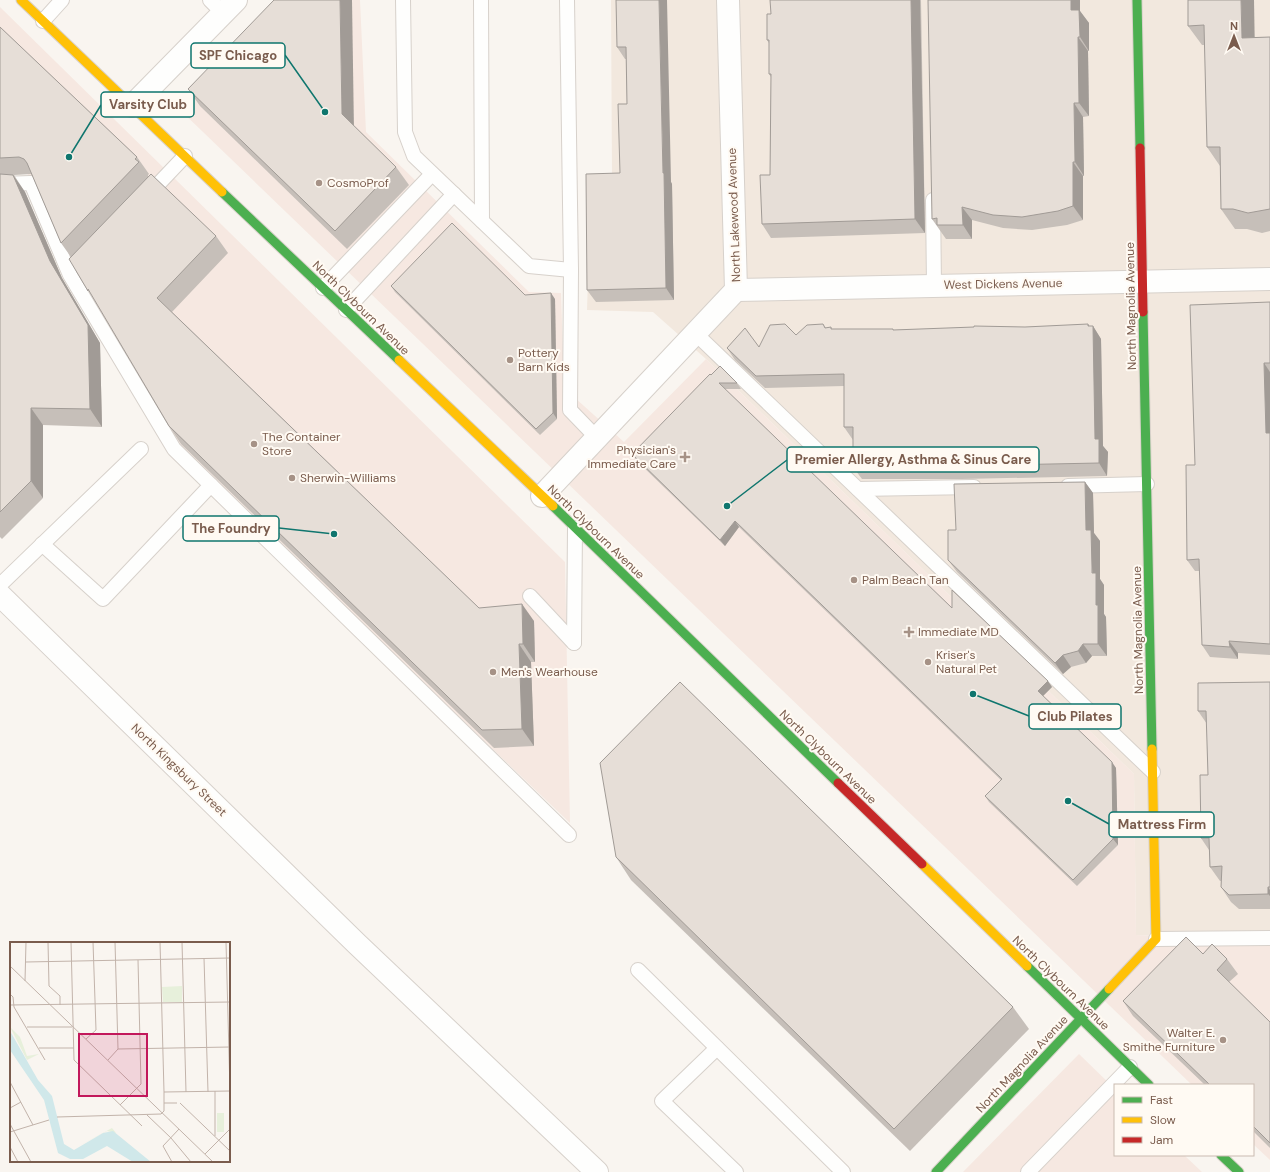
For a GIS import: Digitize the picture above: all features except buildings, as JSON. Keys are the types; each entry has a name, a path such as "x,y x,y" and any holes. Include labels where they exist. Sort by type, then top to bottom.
{"main road":[{"name":"North Clybourn Avenue","path":"21,0 542,496 1148,1084"},
{"name":"North Magnolia Avenue","path":"936,1172 1156,939 1137,0"},
{"path":"1223,1156 1239,1172"}],"street":[{"name":"North Lakewood Avenue","path":"542,496 736,290 728,0"},
{"path":"132,106 223,4"},
{"name":"West Dickens Avenue","path":"736,290 1270,279"},
{"name":"North Kingsbury Street","path":"0,595 357,944 597,1172"}],"lane":[{"path":"43,21 62,0"},
{"path":"404,0 405,132 414,156 529,266 570,270"},
{"path":"481,0 482,221"},
{"path":"567,0 570,410 597,438"},
{"path":"139,203 185,156"},
{"path":"323,288 432,174"},
{"path":"0,184 31,183 70,275 174,449 569,835"},
{"path":"932,183 934,286"},
{"path":"346,310 454,194"},
{"path":"70,275 80,264"},
{"path":"695,333 1152,772"},
{"path":"0,585 141,449"},
{"path":"1058,486 1147,484"},
{"path":"42,544 103,599 210,485"},
{"path":"858,489 986,487"},
{"path":"530,596 574,643 575,528"},
{"path":"1156,939 1270,938"},
{"path":"638,970 843,1172"},
{"path":"717,1048 662,1101 736,1172"},
{"path":"1028,1172 1130,1067"}],"shaded area":[{"path":"281,0 360,0 366,132 529,292 561,293 564,388 624,442 706,359 1134,774 1136,935 1270,941 1270,1160 1254,1145 1254,1084 1191,1084 176,106"},
{"path":"611,0 1270,0 1270,941 1136,935 1134,774 706,359 653,312 587,310 591,182 612,181"},
{"path":"0,7 565,562 570,823 181,451 71,266 27,173 0,174"},
{"path":"1079,1054 1114,1088 1114,1156 1185,1156 1202,1172 963,1172"}],"traffic: fast":[{"path":"1137,0 1140,148"},
{"path":"222,192 399,360"},
{"path":"1143,312 1152,749"},
{"path":"553,506 838,783"},
{"path":"1027,966 1148,1084"},
{"path":"936,1172 1109,989"},
{"path":"1222,1156 1239,1172"}],"traffic: slow":[{"path":"21,0 222,192"},
{"path":"399,360 553,506"},
{"path":"1109,989 1156,939 1152,749"},
{"path":"922,864 1027,966"}],"traffic: jam":[{"path":"1140,148 1143,312"},
{"path":"838,783 922,864"}],"place":[{"name":"SPF Chicago","path":"325,112"},
{"name":"Varsity Club","path":"69,157"},
{"name":"CosmoProf","path":"319,183"},
{"name":"Pottery Barn Kids","path":"510,360"},
{"name":"The Container Store","path":"254,444"},
{"name":"Physician's Immediate Care","path":"685,457"},
{"name":"Sherwin-Williams","path":"292,478"},
{"name":"Premier Allergy, Asthma & Sinus Care","path":"727,506"},
{"name":"The Foundry","path":"334,534"},
{"name":"Palm Beach Tan","path":"854,580"},
{"name":"Immediate MD","path":"909,632"},
{"name":"Kriser's Natural Pet","path":"928,662"},
{"name":"Men's Wearhouse","path":"493,672"},
{"name":"Club Pilates","path":"973,694"},
{"name":"Mattress Firm","path":"1068,801"},
{"name":"Walter E. Smithe Furniture","path":"1223,1040"}]}
